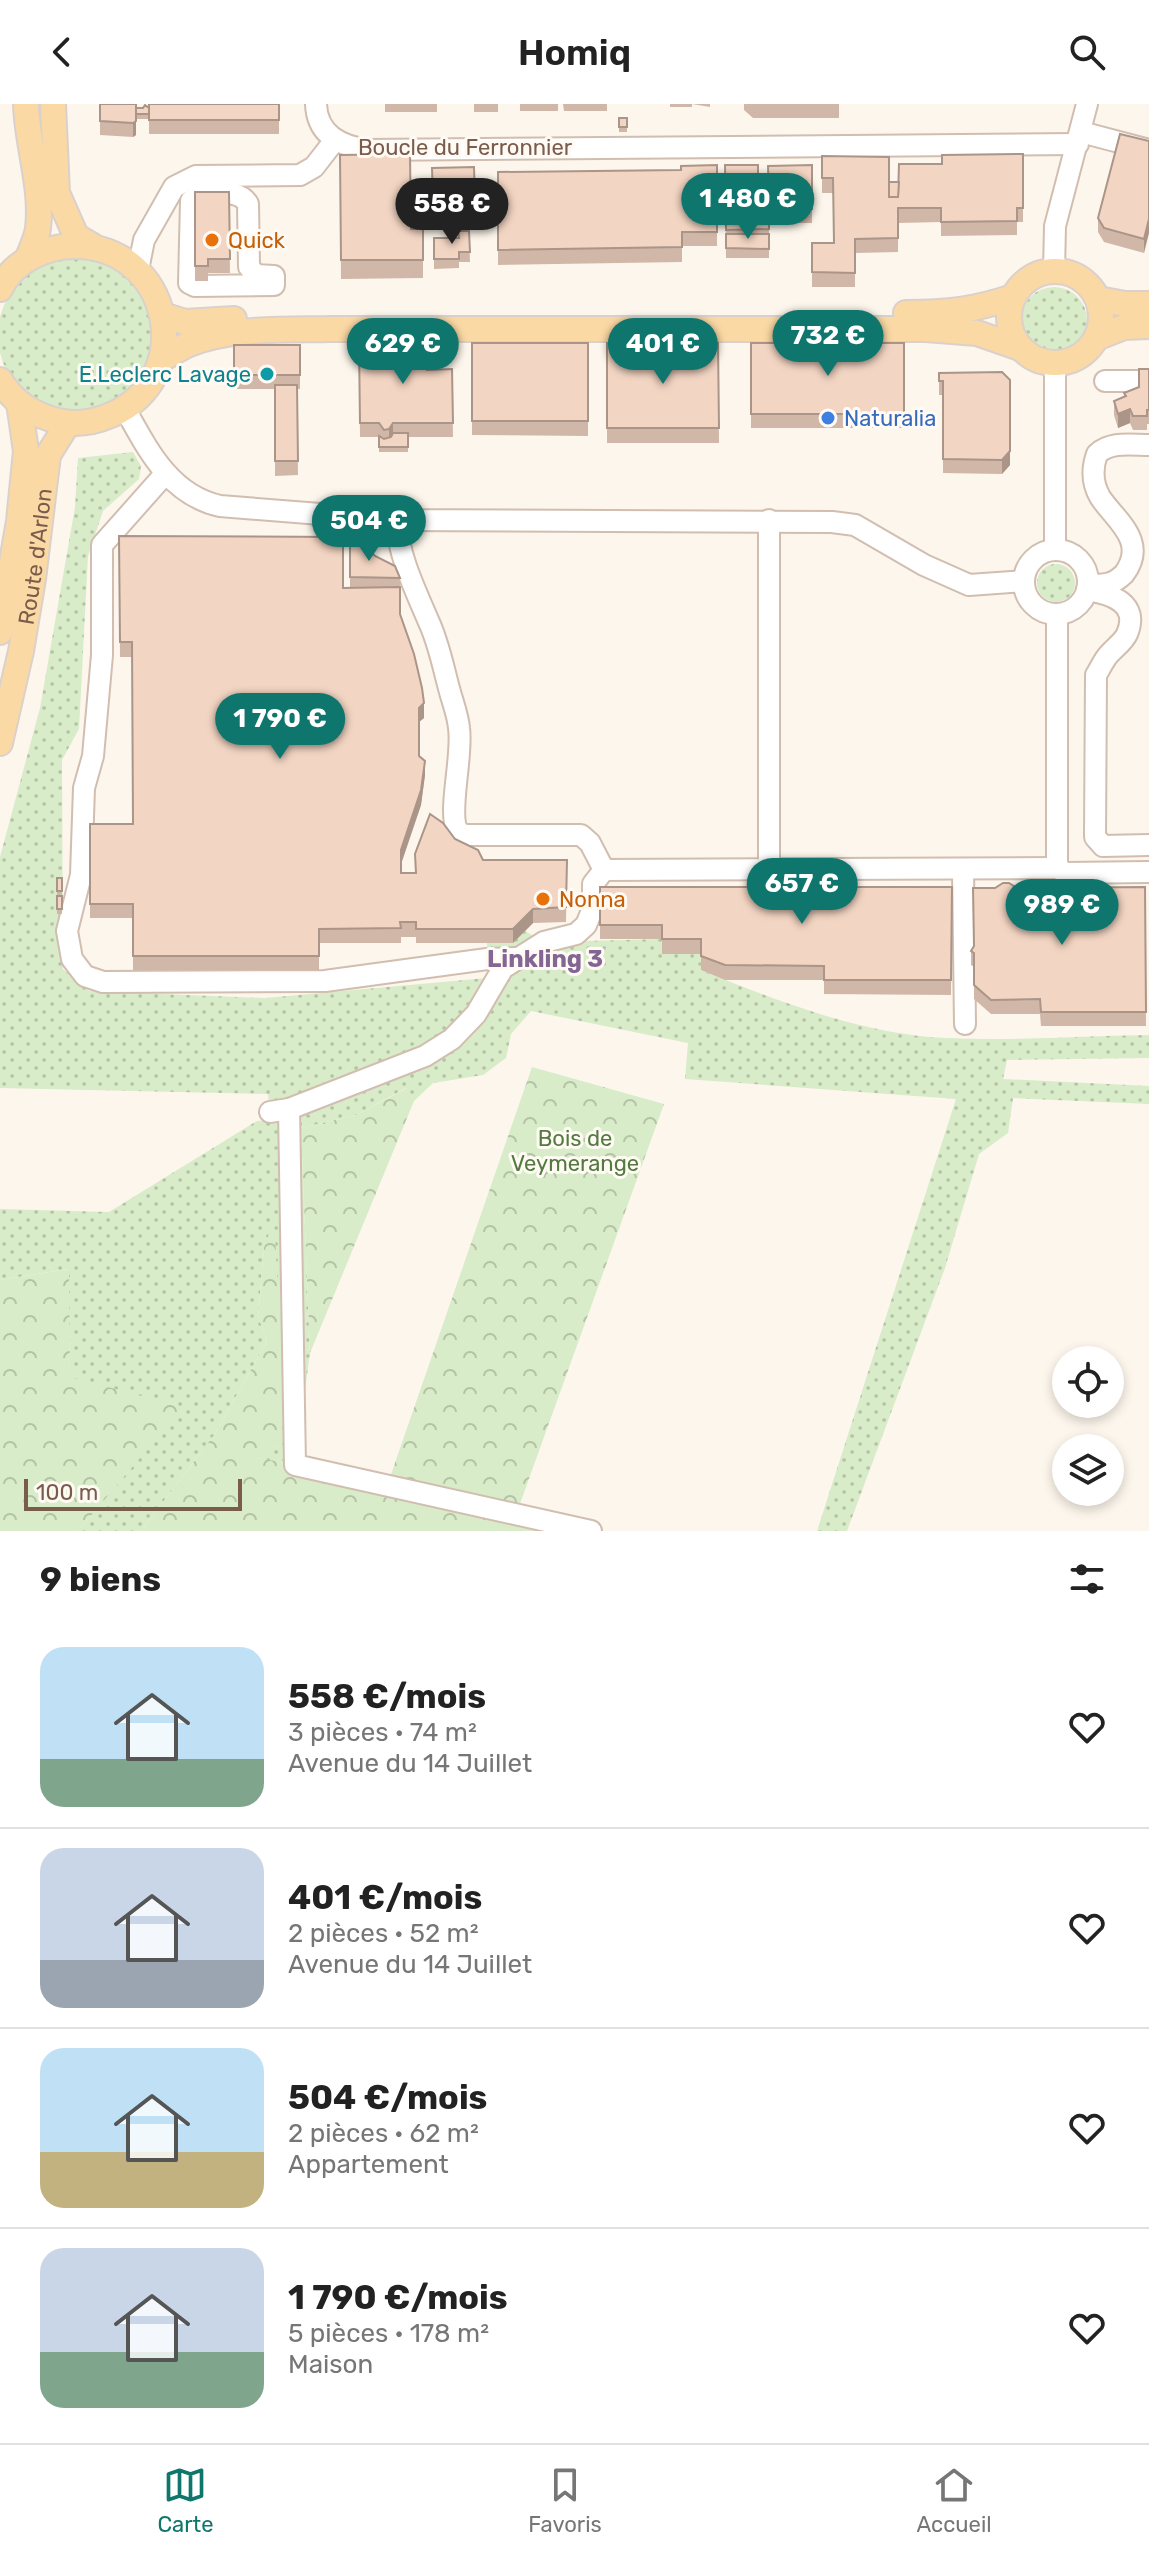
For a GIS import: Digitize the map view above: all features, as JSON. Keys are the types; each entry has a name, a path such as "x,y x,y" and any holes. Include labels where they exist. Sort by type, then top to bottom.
{"main road":[{"path":"26,104 38,204 38,230 28,258"},
{"path":"0,380 19,403 42,417 68,423 97,421 125,409 145,391 162,359 165,338 163,315 151,285 129,263 76,236 57,193 53,104"},
{"path":"1,284 28,258 59,246 93,246"},
{"path":"162,359 210,337 273,330 926,329 977,333 1055,364 1079,357 1096,338 1101,325 1098,299 1080,278 1054,271 1030,278 1013,297 977,309 942,313 332,313 270,314 196,322 163,315"},
{"path":"1013,297 1009,323 1020,348"},
{"path":"1098,299 1149,304"},
{"path":"1096,338 1124,327 1149,326"},
{"name":"Route d'Arlon","path":"0,632 19,521 26,451 19,403"},
{"name":"Route d'Arlon","path":"0,743 21,651 48,455 68,423"}],"street":[{"name":"Boucle du Ferronnier","path":"316,104 316,114 324,130 335,140 348,147 368,150 1079,138 1149,150"},
{"path":"1054,271 1055,226 1087,104"},
{"name":"Boucle du Ferronnier","path":"129,263 174,187 196,176 300,175 314,167 335,140"},
{"path":"239,194 246,198 249,267 256,275 274,276 274,285 195,286 189,283 191,201 195,196 239,194"},
{"path":"1055,364 1055,550"},
{"path":"1105,381 1149,381"},
{"path":"125,409 165,474 192,498 220,506 396,520 769,520 855,525 924,565 969,585 1024,581"},
{"path":"1087,580 1099,585 1115,582 1128,570 1137,543 1100,497 1093,478 1097,454 1105,447 1149,444"},
{"path":"165,474 102,545 102,655 93,756 84,788 81,875 67,931 72,959 92,980 119,982 325,981 487,959 516,958"},
{"path":"396,520 401,552 412,588 429,621 441,655 459,726 460,764 455,801 458,831 465,835 581,835 590,843 604,870"},
{"path":"769,520 769,870"},
{"path":"1087,580 1076,607 1057,614 1037,608 1026,591 1024,581 1033,559 1055,550 1073,555 1087,580 1119,598 1139,619 1106,658 1096,675 1095,837 1103,846 1149,845"},
{"path":"1057,614 1057,868"},
{"path":"604,870 1057,868 1066,873 1149,872"},
{"path":"963,869 965,1024"},
{"path":"591,1531 295,1465 279,1111 425,1056 452,1039 476,1014 503,968 544,942 576,934 586,925 593,908 593,884 604,870"}],"green space":[{"path":"61,259 91,259 119,271 140,292 152,320 152,350 140,378 119,399 91,411 61,411 33,399 12,378 0,350 0,320 12,292 33,271"},
{"path":"1048,287 1060,287 1072,292 1082,302 1087,320 1085,333 1072,348 1060,353 1048,353 1036,348 1026,338 1021,326 1021,314 1026,302 1036,292"},
{"path":"133,452 141,466 139,479 103,511 88,556 79,729 62,760 63,969 89,991 265,998 487,978 487,943 513,943 525,931 544,942 662,939 662,953 701,954 701,970 790,1004 884,1030 972,1039 1149,1035 1149,1058 1007,1060 1003,1079 1149,1086 1149,1104 1013,1098 1008,1133 979,1154 945,1268 847,1531 817,1531 956,1099 685,1079 688,1043 531,1011 511,1034 506,1058 483,1075 433,1083 414,1101 406,1088 356,1115 301,1128 310,1353 295,1465 252,1457 279,1445 264,1248 258,1316 267,1341 215,1434 141,1531 78,1531 182,1407 70,1378 68,1269 0,1280 0,1209 109,1212 257,1121 270,1120 268,1094 0,1088 0,857 40,708 75,507 78,458"},
{"path":"1056,564 1070,569 1075,583 1070,597 1056,602 1042,597 1037,583 1042,569"},
{"name":"Bois de Veymerange","path":"532,1067 664,1104 517,1512 591,1531 141,1531 215,1434 267,1341 258,1316 264,1248 274,1219 281,1342 279,1445 254,1457 388,1483"},
{"path":"407,1088 414,1101 310,1353 301,1128 356,1115"},
{"path":"69,1269 70,1377 183,1407 78,1531 0,1531 0,1280"}],"building":[{"path":"100,104 136,104 136,121 100,121"},
{"path":"149,104 279,104 279,120 149,120"},
{"path":"145,105 149,108 149,114 136,114 136,108"},
{"path":"619,118 627,118 627,127 619,127"},
{"path":"1120,134 1149,141 1149,219 1144,239 1104,228 1098,218"},
{"path":"410,154 411,229 423,229 423,260 341,260 340,155"},
{"path":"1023,154 1023,208 1017,208 1017,221 941,222 941,208 898,208 898,238 855,239 855,273 812,272 812,243 834,243 833,178 822,178 822,156 889,157 889,197 898,197 899,164 942,164 942,155"},
{"path":"717,165 717,232 682,232 682,247 498,250 498,172 681,170 681,166"},
{"path":"725,165 758,165 758,202 769,202 768,166 812,165 812,209 769,209 769,229 726,230"},
{"path":"474,167 475,200 466,200 466,210 442,210 442,201 433,201 432,168"},
{"path":"889,182 899,182 898,197 889,197"},
{"name":"Quick","path":"195,192 229,192 230,259 208,259 208,266 195,266"},
{"path":"466,210 475,210 475,219 466,219"},
{"path":"458,231 469,231 470,252 459,252 459,259 434,259 434,238 459,238"},
{"path":"726,234 769,234 769,249 726,248"},
{"path":"427,343 427,370 452,369 453,423 393,423 384,430 379,423 360,423 359,344"},
{"path":"472,343 588,343 588,421 472,421"},
{"path":"607,343 718,343 719,428 607,428"},
{"path":"751,343 904,343 904,414 751,414"},
{"path":"234,345 300,345 300,375 234,375"},
{"path":"1139,369 1149,369 1147,416 1133,416 1130,409 1118,414 1114,401 1139,387"},
{"path":"1002,372 1010,380 1010,451 1002,460 943,459 943,381 939,381 939,373"},
{"path":"275,385 297,385 298,461 275,461"},
{"path":"393,433 408,433 408,447 379,447 379,436 384,439"},
{"path":"119,536 343,537 343,588 400,587 400,614 422,688 424,703 419,708 419,756 425,761 421,790 401,850 401,873 416,873 415,854 430,814 443,823 455,839 478,850 483,860 567,860 566,907 533,909 513,929 416,929 416,922 400,922 401,928 319,929 319,956 133,956 133,904 90,904 90,824 133,824 132,642 120,642"},
{"path":"350,537 359,540 375,556 395,566 400,578 350,577"},
{"path":"57,878 62,878 62,891 57,891"},
{"path":"1003,883 1017,888 1145,887 1146,1012 1041,1012 1040,999 991,1000 974,985 974,953 971,951 974,946 973,888 995,888"},
{"path":"600,887 952,887 951,980 824,980 824,966 725,965 701,956 701,939 662,939 662,925 600,925"},
{"path":"57,896 62,896 62,909 57,909"}],"place":[{"name":"Quick","path":"212,240"},
{"name":"E.Leclerc Lavage","path":"267,374"},
{"name":"Naturalia","path":"828,418"},
{"name":"Nonna","path":"543,899"}],"district":[{"name":"Linkling 3","path":"545,959"}]}
